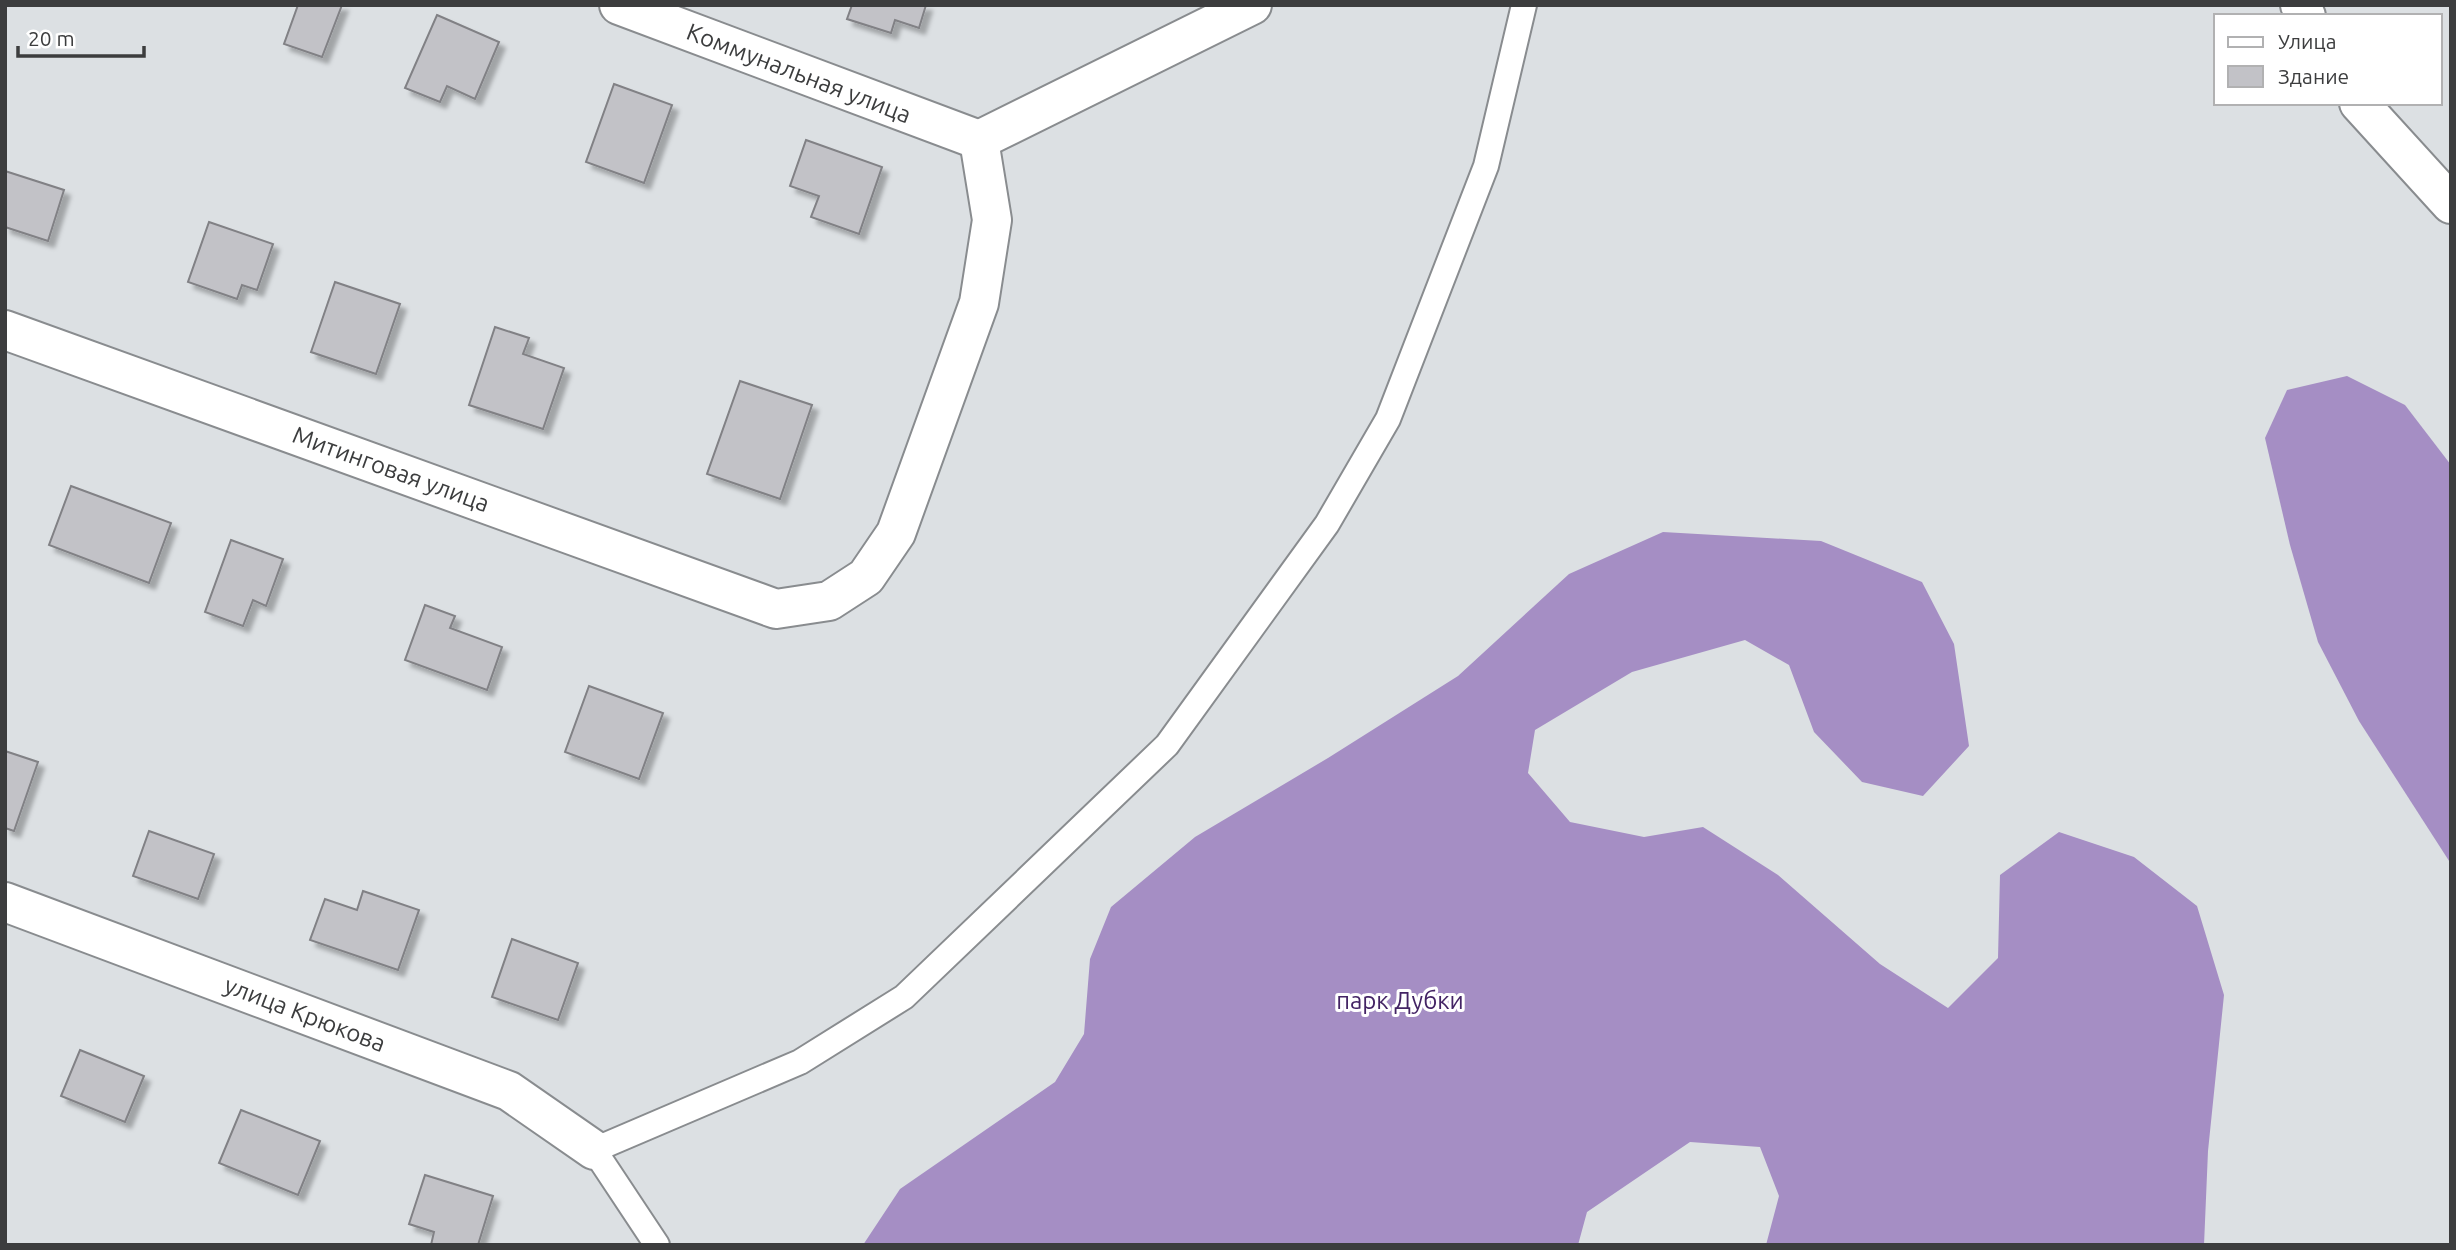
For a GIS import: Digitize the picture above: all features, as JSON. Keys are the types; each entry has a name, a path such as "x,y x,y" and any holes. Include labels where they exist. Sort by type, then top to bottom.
{"street":[{"name":"Коммунальная улица","path":"619,5 979,140"},
{"path":"979,140 1252,5"},
{"path":"2361,105 2451,204"},
{"name":"Митинговая улица","path":"5,330 776,609 829,601 866,577 896,533 979,303 992,220 979,140"},
{"name":"улица Крюкова","path":"5,902 509,1091 594,1150"}],"lane":[{"path":"657,1245 594,1150 800,1062 904,996 1167,745 1327,524 1388,419 1486,166 1524,5"}],"green space":[{"path":"2347,376 2405,405 2451,465 2451,864 2359,721 2318,642 2290,545 2265,438 2287,390"},
{"name":"парк Дубки","path":"1663,532 1821,541 1922,582 1954,644 1969,746 1923,796 1862,782 1814,732 1789,665 1745,640 1632,672 1535,730 1528,773 1570,822 1644,837 1703,827 1778,875 1880,964 1948,1008 1998,958 2000,875 2059,832 2134,857 2197,906 2224,995 2208,1151 2204,1245 1766,1245 1779,1196 1760,1147 1690,1142 1587,1212 1578,1245 863,1245 900,1189 1055,1082 1084,1034 1090,959 1111,907 1195,837 1458,676 1569,574"}],"building":[{"path":"298,5 342,5 322,57 284,44"},
{"path":"852,5 926,5 919,28 895,20 891,33 847,19"},
{"path":"437,15 499,42 475,99 447,86 440,102 405,88"},
{"path":"614,84 672,105 644,183 586,162"},
{"path":"806,140 882,167 859,234 811,217 819,196 790,186"},
{"path":"5,171 64,190 48,241 5,227"},
{"path":"209,222 273,244 257,290 242,285 237,299 188,282"},
{"path":"335,282 400,304 376,374 311,352"},
{"path":"495,327 529,338 523,354 564,368 543,429 469,405"},
{"path":"740,381 812,405 780,499 707,474"},
{"path":"71,486 171,523 149,583 49,545"},
{"path":"231,540 283,559 266,606 253,600 243,626 205,612"},
{"path":"425,605 455,616 450,628 502,647 487,690 405,660"},
{"path":"589,686 663,713 639,779 565,752"},
{"path":"5,751 38,762 14,831 5,828"},
{"path":"149,831 214,854 198,899 133,876"},
{"path":"363,891 419,910 398,970 310,940 325,899 357,910"},
{"path":"512,939 578,963 558,1020 492,997"},
{"path":"80,1050 144,1076 125,1122 61,1096"},
{"path":"241,1110 320,1141 298,1195 219,1163"},
{"path":"425,1175 493,1196 478,1245 431,1245 434,1232 409,1224"}]}
